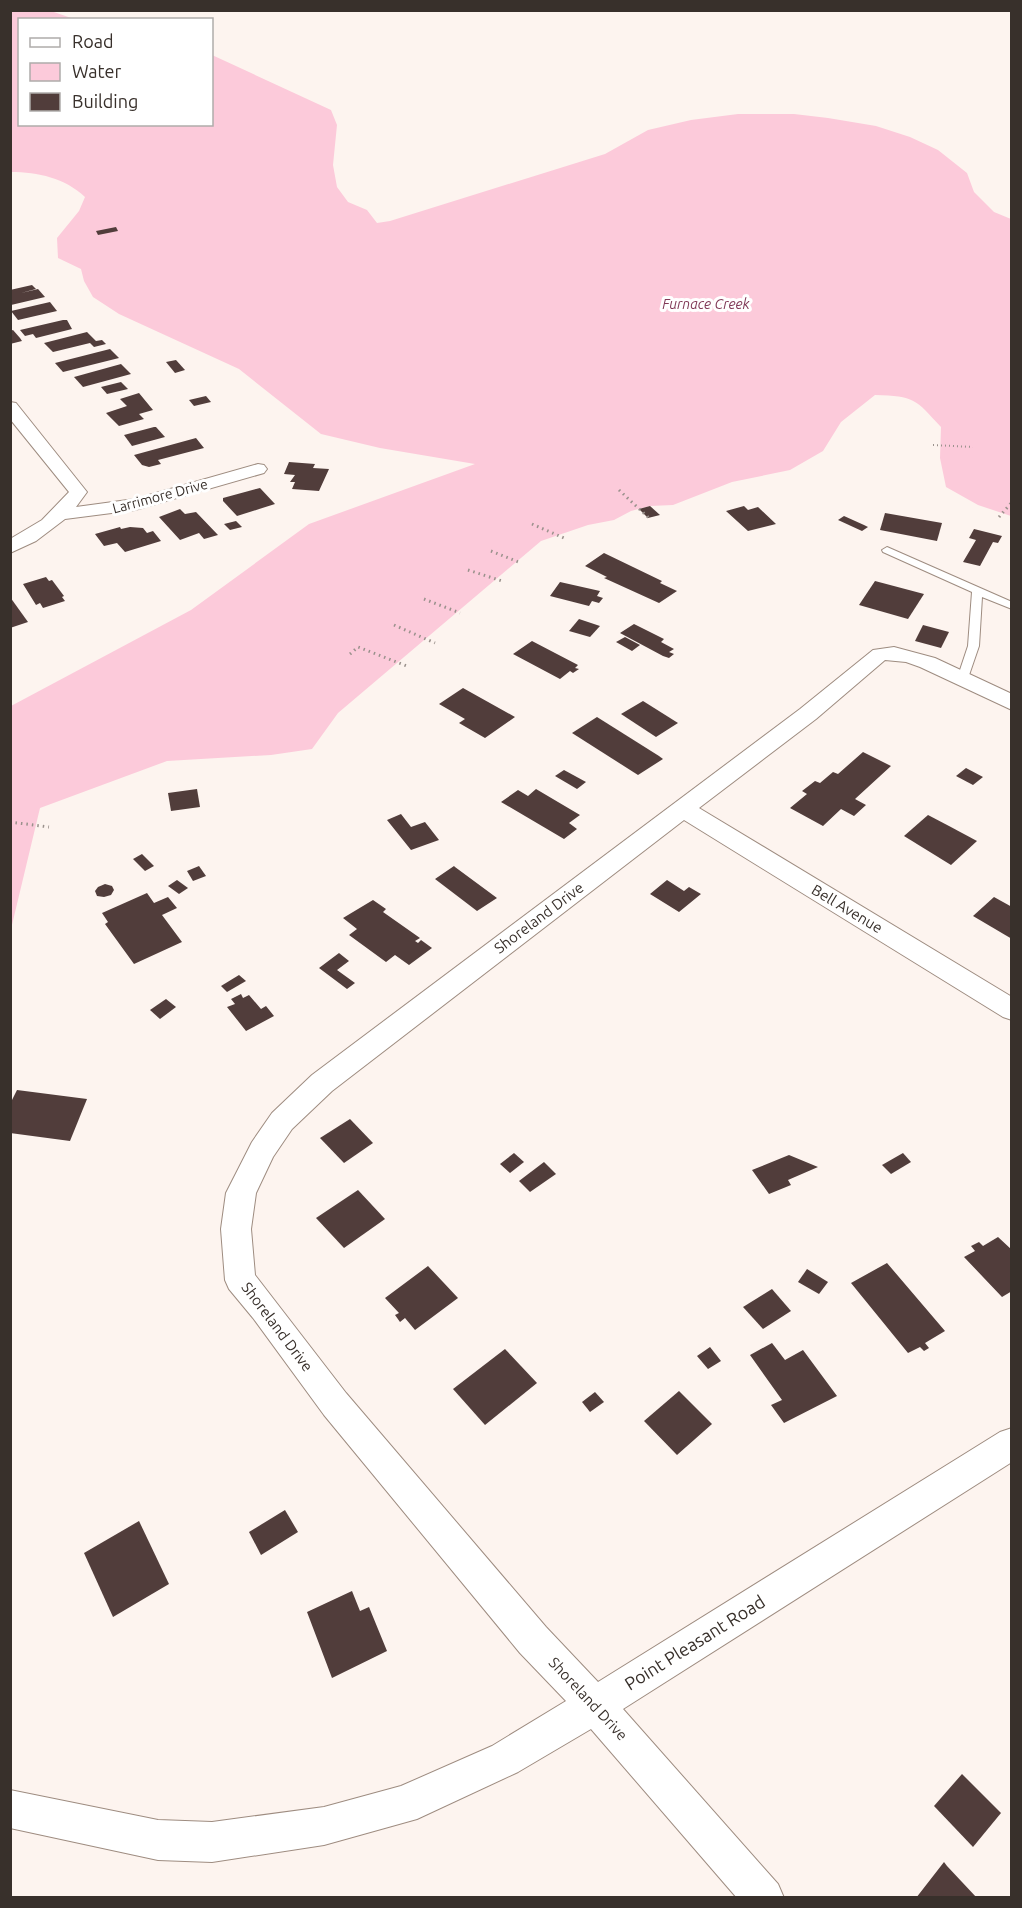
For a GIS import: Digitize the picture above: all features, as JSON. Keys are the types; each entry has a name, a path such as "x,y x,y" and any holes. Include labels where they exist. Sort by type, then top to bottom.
{"street":[{"path":"10,407 78,492 70,506 23,541 10,547"},
{"name":"Larrimore Drive","path":"60,514 89,513 128,507 258,469"},
{"name":"Shoreland Drive","path":"765,1898 596,1705 532,1640 335,1404 264,1308 240,1280 236,1229 241,1193 262,1149 282,1122 322,1083 808,714 880,654 892,652 930,663 963,679"},
{"path":"963,679 1011,703"},
{"name":"Bell Avenue","path":"683,809 1011,1010"},
{"name":"Point Pleasant Road","path":"10,1809 158,1840 212,1842 324,1826 402,1805 505,1759 596,1705 1011,1443"}],"lane":[{"path":"887,550 1011,606"},
{"path":"963,679 973,655 977,630 977,591"}],"path":[{"path":"933,445 973,447"},
{"path":"619,490 649,518"},
{"path":"999,518 1011,502"},
{"path":"532,524 564,538"},
{"path":"490,551 521,563"},
{"path":"468,570 502,581"},
{"path":"424,599 460,613"},
{"path":"394,625 435,643"},
{"path":"350,654 358,647 407,666"},
{"path":"10,822 49,827"}],"water":[{"name":"Furnace Creek","path":"11,11 51,11 71,18 18,18 18,126 213,126 213,55 331,110 337,125 333,165 337,187 348,202 367,210 377,223 390,221 605,154 648,130 691,120 738,114 794,114 876,126 910,137 938,150 967,173 974,192 994,212 1011,219 1011,516 978,505 946,487 940,458 941,427 925,410 907,398 875,395 841,422 823,451 790,470 732,482 673,505 650,506 631,511 614,520 588,525 541,541 338,713 312,749 271,755 167,761 40,808 11,929 11,706 191,610 309,524 475,464 380,448 321,434 239,369 119,314 93,297 84,281 81,269 58,258 57,238 79,211 85,197 69,185 51,177 11,172"}],"building":[{"path":"116,227 118,231 98,235 96,231"},
{"path":"32,285 36,289 21,293 38,289 45,297 11,305 10,290"},
{"path":"50,302 57,311 18,320 11,311"},
{"path":"67,320 72,329 36,338 33,334 25,336 20,330"},
{"path":"13,330 22,341 10,344 10,331"},
{"path":"87,332 96,341 102,340 106,344 94,347 90,343 53,352 44,343"},
{"path":"110,349 119,358 63,372 55,363"},
{"path":"176,360 185,370 175,373 166,362"},
{"path":"121,364 131,374 83,387 74,377"},
{"path":"121,382 128,389 107,394 101,387"},
{"path":"139,393 153,410 139,414 144,419 119,426 106,413 127,406 120,399"},
{"path":"206,396 211,402 194,406 189,400"},
{"path":"154,427 165,437 132,446 124,435"},
{"path":"196,438 204,448 158,460 161,464 149,467 142,465 134,455"},
{"path":"289,462 315,464 313,468 329,469 319,491 292,489 295,482 290,482 295,475 284,474"},
{"path":"260,488 275,504 237,516 223,501 223,498"},
{"path":"650,506 660,515 648,518 639,509"},
{"path":"744,506 748,510 758,507 776,524 748,531 726,511"},
{"path":"180,509 185,514 196,512 218,535 204,539 199,533 180,540 159,517"},
{"path":"885,513 942,523 937,541 880,530"},
{"path":"844,516 868,527 862,531 838,520"},
{"path":"236,521 242,527 230,530 224,524"},
{"path":"120,527 121,529 143,528 147,533 153,531 161,541 125,552 117,543 104,546 95,534"},
{"path":"974,529 1002,536 998,543 993,542 980,566 963,562 976,540 969,538"},
{"path":"604,553 662,581 660,583 677,591 659,603 604,578 607,577 585,566"},
{"path":"46,577 49,581 52,580 65,601 43,608 40,603 36,605 23,584"},
{"path":"875,581 924,594 908,619 859,605"},
{"path":"560,582 600,591 597,596 603,598 599,603 592,601 589,606 550,596"},
{"path":"10,597 28,622 10,628"},
{"path":"579,619 600,626 590,637 569,631"},
{"path":"634,624 664,639 661,642 674,649 669,652 674,654 669,658 663,656 620,633"},
{"path":"923,625 949,632 941,648 915,641"},
{"path":"625,637 640,645 632,651 616,642"},
{"path":"532,641 578,665 575,668 579,669 573,673 570,671 560,679 513,654"},
{"path":"463,688 515,717 485,738 459,723 465,719 439,704"},
{"path":"643,701 678,723 656,737 621,714"},
{"path":"597,717 663,759 638,775 572,733"},
{"path":"863,752 891,766 855,799 866,805 854,816 841,809 823,826 790,808 807,794 802,791 815,781 820,783 833,772 838,774"},
{"path":"966,768 983,777 973,785 956,776"},
{"path":"564,770 586,782 577,789 555,776"},
{"path":"197,789 200,807 171,811 168,793"},
{"path":"536,789 580,815 569,823 577,829 564,839 501,802 518,790 528,796"},
{"path":"401,814 411,827 425,822 439,840 411,850 387,820"},
{"path":"928,815 977,841 951,865 904,836"},
{"path":"142,854 154,866 145,871 133,859"},
{"path":"199,866 206,876 193,881 187,871"},
{"path":"454,866 497,898 477,911 435,879"},
{"path":"177,880 188,888 179,894 168,886"},
{"path":"667,880 684,891 689,887 701,894 679,912 650,894"},
{"path":"105,884 112,886 114,890 111,895 97,896 95,891"},
{"path":"147,893 154,903 168,897 177,908 162,915 182,942 134,964 105,924 108,922 102,913"},
{"path":"994,897 1012,907 1012,939 973,916"},
{"path":"373,900 386,909 383,912 420,938 415,941 418,943 421,940 432,948 409,965 395,955 386,962 349,935 357,929 343,918"},
{"path":"339,953 349,961 337,970 355,983 347,989 319,968"},
{"path":"239,975 246,981 227,992 221,986"},
{"path":"241,994 243,998 249,995 261,1009 266,1006 274,1016 246,1031 227,1007 235,1004 231,999"},
{"path":"166,999 176,1007 160,1019 150,1010"},
{"path":"17,1090 87,1099 70,1141 10,1133 10,1104"},
{"path":"350,1119 373,1143 344,1163 320,1138"},
{"path":"514,1153 524,1162 510,1173 500,1164"},
{"path":"903,1153 911,1162 891,1174 882,1165"},
{"path":"789,1155 818,1167 788,1180 791,1185 769,1194 752,1170"},
{"path":"544,1162 556,1174 530,1192 519,1181"},
{"path":"358,1190 385,1219 344,1248 316,1218"},
{"path":"998,1237 1012,1250 1012,1291 1002,1297 964,1257 975,1251 971,1246 979,1242 983,1246"},
{"path":"887,1263 945,1331 925,1343 929,1348 924,1351 920,1347 908,1353 851,1283"},
{"path":"428,1266 458,1298 415,1330 405,1318 400,1322 395,1315 399,1313 385,1298"},
{"path":"807,1269 828,1282 819,1294 798,1282"},
{"path":"772,1289 791,1311 763,1329 743,1307"},
{"path":"772,1343 785,1360 803,1350 837,1396 784,1423 771,1405 782,1400 750,1355"},
{"path":"710,1347 721,1361 708,1369 697,1356"},
{"path":"505,1349 537,1383 485,1425 453,1389"},
{"path":"679,1391 712,1424 677,1455 644,1421"},
{"path":"595,1392 604,1402 590,1412 582,1402"},
{"path":"285,1510 298,1532 261,1555 249,1532"},
{"path":"139,1521 169,1584 113,1617 84,1553"},
{"path":"352,1591 360,1611 369,1607 387,1651 332,1678 307,1612"},
{"path":"962,1774 1001,1813 973,1847 934,1806"},
{"path":"944,1862 947,1866 977,1898 916,1898"}]}
